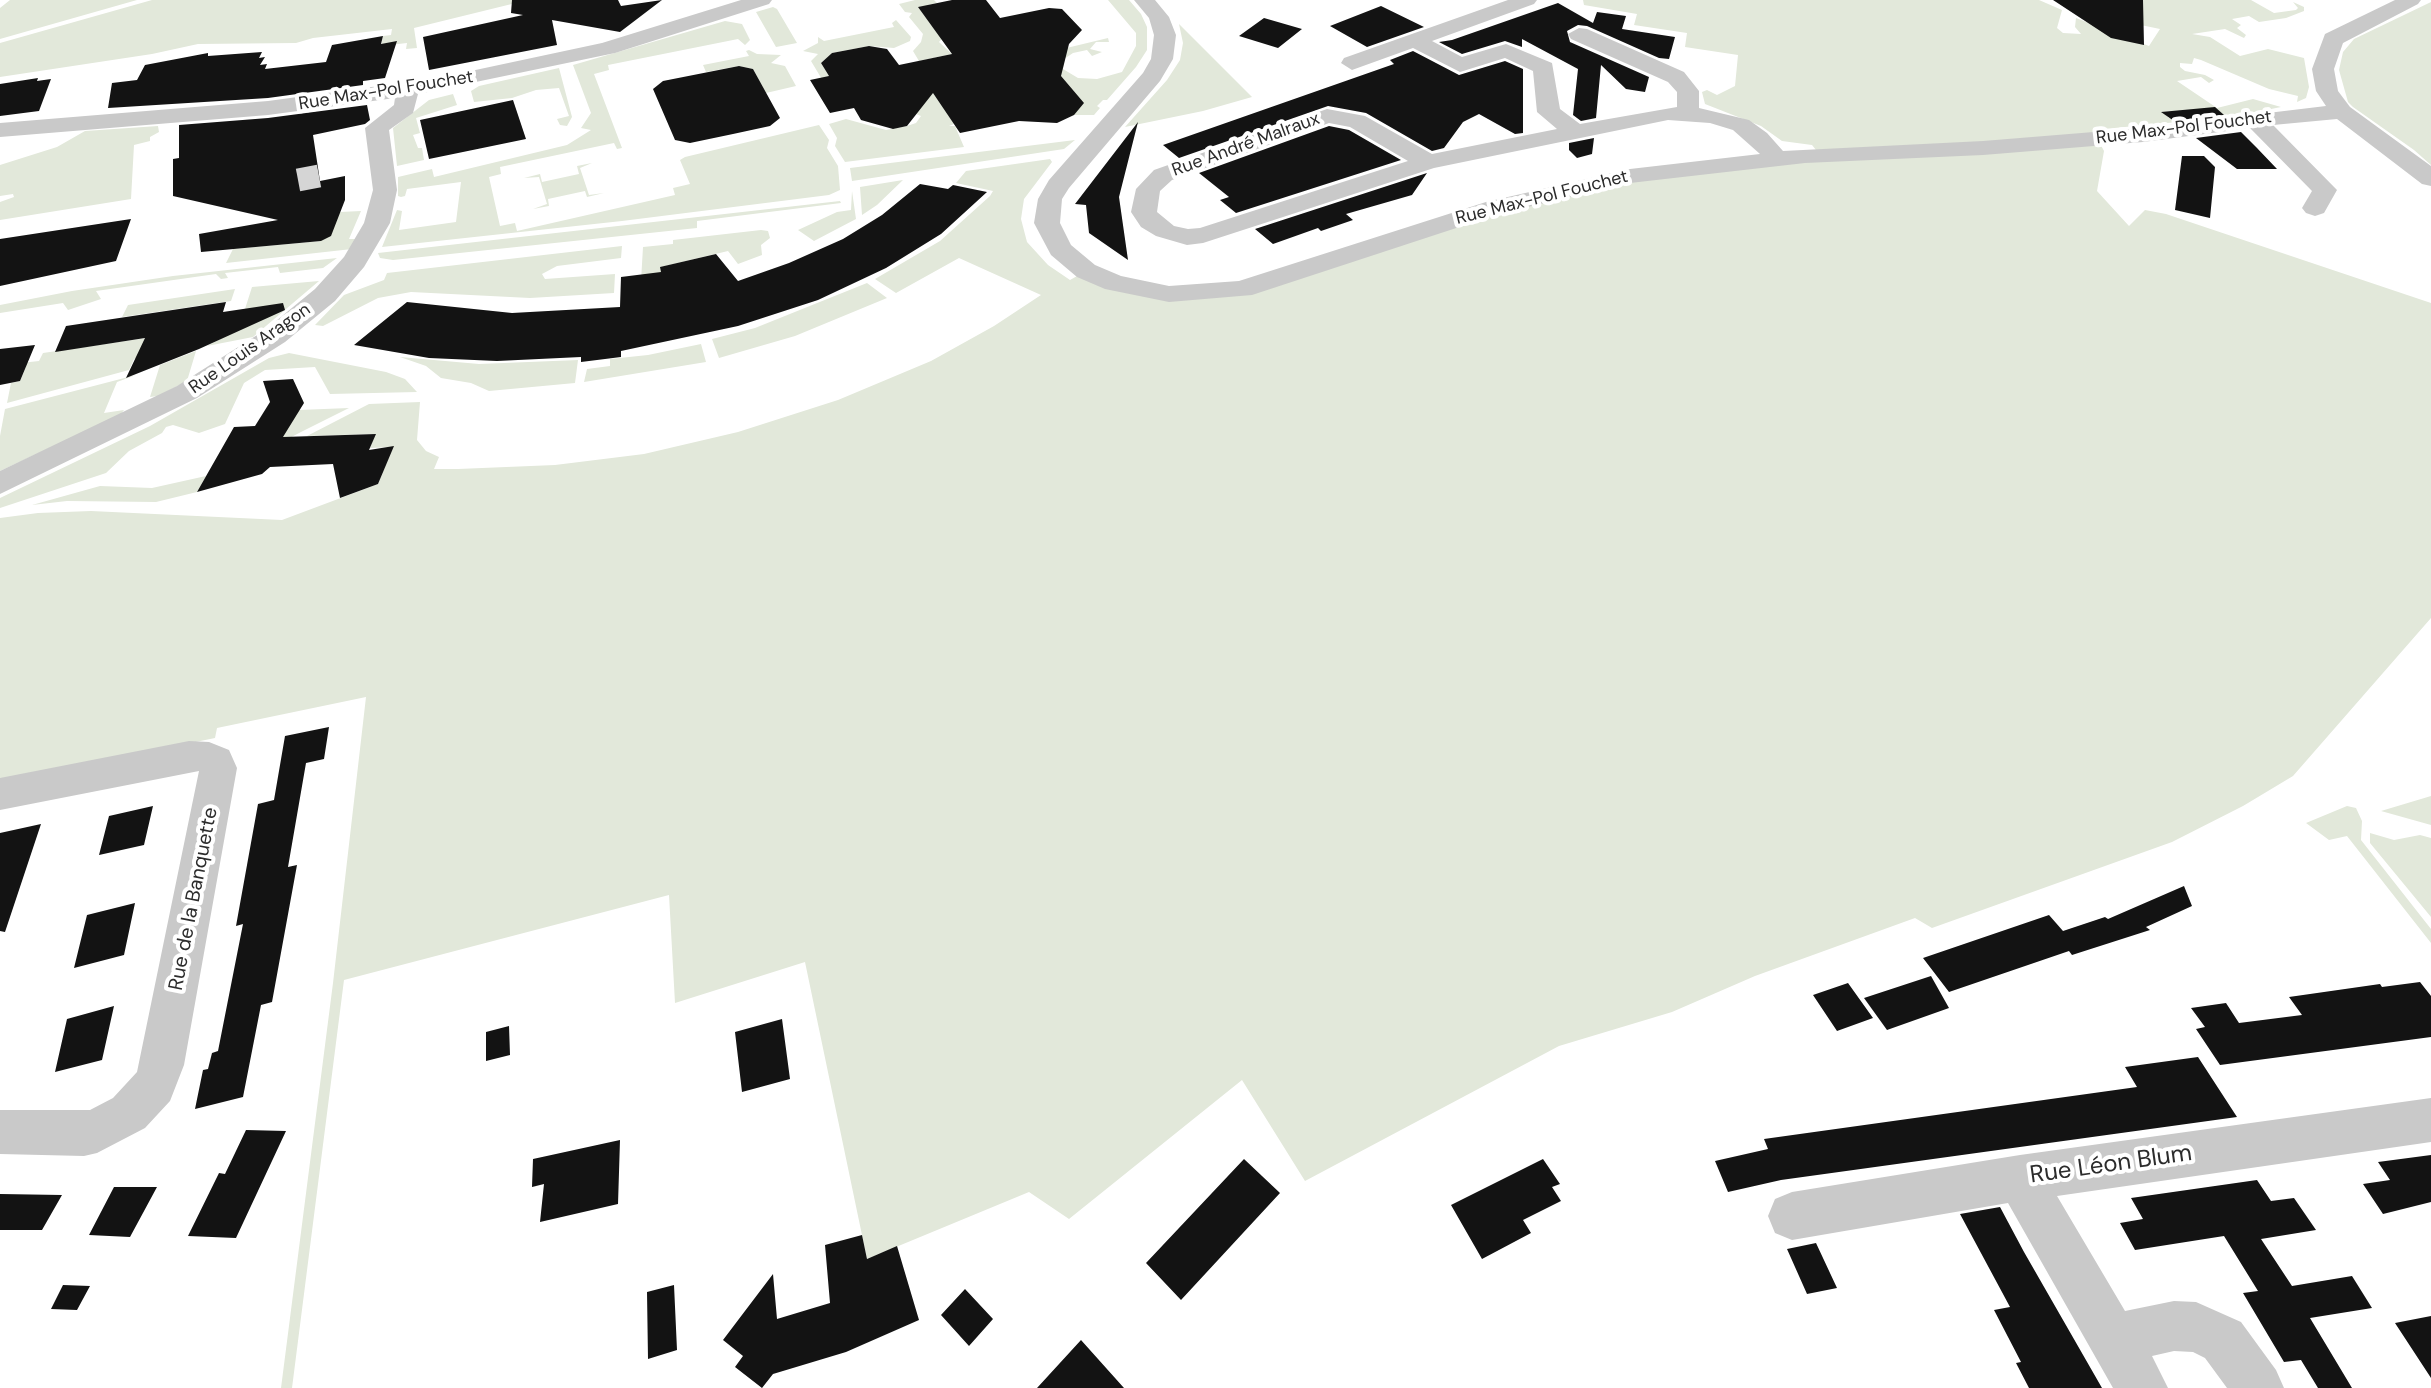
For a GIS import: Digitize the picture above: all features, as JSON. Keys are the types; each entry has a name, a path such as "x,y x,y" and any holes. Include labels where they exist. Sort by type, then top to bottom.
{"street":[{"name":"Rue Max-Pol Fouchet","path":"0,130 279,107 407,89 607,48 762,0"},
{"name":"Rue Max-Pol Fouchet","path":"1144,0 1159,17 1165,35 1162,59 1152,76 1058,185 1046,214 1049,232 1067,256 1086,271 1130,287 1186,295 1242,289 1413,232 1537,196 1630,176 1776,158 2161,134 2308,113 2342,112"},
{"path":"1352,63 1527,0"},
{"path":"2411,0 2333,39 2323,69 2327,91 2342,112 2431,179"},
{"path":"1579,34 1676,77 1686,87 1688,113"},
{"path":"1417,42 1462,65 1506,50 1544,68 1549,112 1575,131"},
{"name":"Rue Louis Aragon","path":"0,484 172,401 294,322 325,295 362,250 384,198 377,128 405,108 407,89"},
{"name":"Rue André Malraux","path":"1428,162 1357,121 1327,116 1163,175 1148,189 1144,212 1150,222 1165,231 1187,237 1203,235 1428,162 1657,115 1688,113 1741,125 1755,134 1776,158"},
{"path":"2256,121 2325,190 2315,208"},
{"name":"Rue de la Banquette","path":"0,794 189,756 209,757 216,761 218,768 162,1065 154,1086 129,1113 97,1131 84,1134 0,1132"},
{"name":"Rue Léon Blum","path":"1792,1216 2020,1178 2431,1120"},
{"path":"2020,1178 2142,1388"},
{"path":"2113,1339 2174,1326 2196,1327 2223,1340 2258,1388"}],"shaded area":[{"path":"10,0 137,0 0,39 0,8"},
{"path":"152,0 528,0 414,28 417,48 406,49 407,43 381,46 383,36 391,35 392,29 313,38 296,43 198,44 0,77 0,43"},
{"path":"934,0 937,3 921,11 936,31 947,33 939,42 952,54 919,61 913,51 923,34 909,17 912,13 905,12 899,4"},
{"path":"1108,0 1129,0 1141,14 1147,27 1147,50 1107,100 1097,106 1100,108 1094,115 1074,115 1037,63 1054,51 1108,38 1109,42 1096,42 1090,49 1102,52 1092,56 1087,50 1073,53 1064,59 1063,69 1078,78 1097,79 1122,72 1136,46 1136,33"},
{"path":"1583,0 2039,0 2062,10 2057,28 2063,33 2081,34 2075,27 2076,18 2149,46 2160,29 2078,12 2143,0 2251,0 2274,13 2296,10 2298,8 2293,2 2304,7 2304,11 2286,18 2259,22 2249,16 2232,19 2241,25 2237,28 2246,35 2244,38 2225,29 2192,34 2210,37 2240,56 2268,49 2304,58 2309,87 2306,98 2297,102 2298,96 2269,89 2194,58 2192,64 2180,63 2185,71 2214,80 2209,83 2201,77 2177,81 2217,108 2253,99 2281,107 2221,119 2195,110 2163,112 2169,118 2210,119 2093,130 2104,151 2097,191 2129,226 2145,210 2166,214 2431,303 2431,618 2293,776 2172,842 1932,928 1915,918 1755,976 1672,1012 1559,1046 1305,1181 1242,1080 1069,1219 1029,1192 867,1259 805,962 675,1003 669,895 344,980 292,1388 281,1388 366,697 217,728 215,738 0,782 0,518 91,511 282,520 378,484 393,447 370,448 375,434 307,436 369,404 420,402 417,440 426,451 439,457 434,469 458,469 555,465 644,454 738,432 838,400 931,361 994,326 1041,295 959,258 896,293 875,279 940,241 990,196 993,191 956,183 966,171 1050,159 1052,162 1024,199 1021,219 1027,242 1048,265 1070,280 1086,271 1205,294 1591,183 1820,155 1812,145 1782,141 1761,126 1705,104 1702,92 1707,90 1717,95 1735,86 1738,55 1685,47 1687,33 1634,25 1637,14 1584,5"},
{"path":"2431,2 2431,165 2348,102 2339,70 2343,52 2354,39"},
{"path":"773,7 797,43 776,47 756,12"},
{"path":"896,20 911,37 910,41 894,48 869,46 832,53 821,63 831,79 823,81 811,61 818,54 803,51 818,43 818,37 824,41 894,27 892,23"},
{"path":"725,21 742,24 750,40 745,45 738,39 608,65 609,70 594,74 622,148 617,149 614,143 500,167 501,174 489,177 500,226 515,223 517,231 675,195 673,188 690,184 680,160 685,157 819,125 829,140 827,148 838,166 840,190 829,195 622,221 382,247 397,210 402,211 399,230 456,222 461,182 407,189 405,196 401,197 398,196 398,177 432,169 434,177 567,145 591,130 581,128 591,113 573,65"},
{"path":"1179,24 1252,97 1125,127 1167,80 1180,60 1183,43"},
{"path":"746,51 757,54 781,55 771,63 785,66 796,86 766,93 753,69 739,66 706,72 703,65 749,56"},
{"path":"559,68 572,117 567,126 560,125 557,119 569,116 559,88 474,102 471,91 479,86"},
{"path":"936,90 954,124 949,126 955,126 964,147 845,162 835,146 837,138 829,124 846,119 886,130 907,126 916,123 921,116 916,114 919,103"},
{"path":"453,94 457,105 416,118 420,133 413,135 418,148 422,148 424,160 397,166 393,128 429,100"},
{"path":"158,126 159,132 150,137 150,141 134,145 131,199 0,220 0,202 14,197 13,194 0,196 0,165 57,147 85,131"},
{"path":"1075,140 1064,149 852,181 850,168"},
{"path":"592,163 580,168 589,195 604,193 587,197 585,191 548,199 549,206 533,209 547,204 539,177 524,178 540,174 542,182 579,174 577,166"},
{"path":"903,180 877,205 862,215 860,187"},
{"path":"852,191 856,219 814,241 798,230 837,212 851,210"},
{"path":"840,201 697,221 697,228 393,260 380,258 378,253"},
{"path":"361,211 349,239 359,239 352,249 226,263 233,249 321,241 340,212"},
{"path":"768,231 770,238 761,245 762,255 738,264 728,251 661,267 661,278 641,281 643,247 673,244 673,240"},
{"path":"622,246 621,258 557,266 542,274 545,279 615,274 614,293 530,298 411,292 378,298 323,326 315,325 344,295 384,280 387,273"},
{"path":"337,258 323,268 280,273 278,267 225,273 228,278 221,279 216,274 96,291 101,299 68,310 63,303 0,313 0,305 72,291 173,276"},
{"path":"319,281 253,337 207,346 284,304 245,309 252,287"},
{"path":"867,283 887,298 795,336 719,358 712,339 755,328"},
{"path":"235,289 231,301 122,317 128,305"},
{"path":"160,336 154,352 134,359 129,370 7,403 11,383 20,381 26,367 21,363 39,361 43,353"},
{"path":"701,344 706,362 584,382 587,369 610,366 610,359"},
{"path":"196,351 187,381 150,397 160,365"},
{"path":"289,353 386,372 405,379 417,392 330,394 315,367 265,370 244,383 225,424 199,433 173,425 166,427 162,433 129,451 106,473 0,508 0,498 150,426 269,358"},
{"path":"400,357 479,364 578,360 575,383 489,391 471,383 441,378 426,366"},
{"path":"136,375 117,382 104,413 124,410 120,415 0,471 0,436 5,409"},
{"path":"349,408 301,432 278,444 299,410"},
{"path":"206,476 197,492 156,502 67,501 32,505 100,486 152,488"},
{"path":"2431,796 2431,825 2381,811"},
{"path":"2347,806 2356,808 2362,821 2361,840 2431,929 2431,943 2347,836 2329,840 2306,823"},
{"path":"2370,833 2394,840 2420,835 2431,838 2431,917 2370,843"}],"building":[{"path":"512,0 618,0 621,6 662,0 620,32 552,20 557,45 429,70 423,37 523,15 511,13"},
{"path":"952,0 986,0 1000,18 1049,8 1062,9 1082,30 1069,44 1061,76 1084,103 1074,115 1057,123 1019,121 960,133 933,93 907,126 893,129 861,120 854,108 830,113 810,80 829,76 821,63 832,53 869,46 887,49 899,65 952,54 918,7"},
{"path":"2053,0 2143,0 2144,45 2111,38"},
{"path":"1558,3 1593,23 1597,12 1626,16 1622,29 1675,37 1669,59 1659,58 1587,26 1578,25 1567,31 1570,42 1649,77 1645,92 1626,89 1601,65 1596,118 1581,121 1573,115 1578,69 1522,39 1522,47 1505,41 1462,54 1439,42 1452,40"},
{"path":"1381,6 1424,27 1367,47 1330,26"},
{"path":"1264,18 1302,29 1278,48 1239,36"},
{"path":"383,36 381,44 397,41 385,78 363,81 363,85 268,98 108,108 112,83 137,80 145,65 208,53 208,56 262,52 259,58 265,57 260,65 267,64 265,69 326,62 332,45"},
{"path":"1413,51 1459,75 1505,61 1523,69 1523,133 1515,134 1479,114 1463,122 1444,148 1432,151 1366,113 1328,106 1179,158 1163,145 1394,64 1390,60"},
{"path":"739,66 753,69 780,118 770,126 733,134 690,143 675,140 653,89 663,81"},
{"path":"38,78 37,81 51,79 39,111 0,116 0,84"},
{"path":"513,100 526,139 429,159 420,120"},
{"path":"367,105 370,120 365,124 313,135 320,181 345,176 345,200 331,236 321,241 201,252 199,234 278,220 173,196 173,159 179,158 179,125 268,118"},
{"path":"2215,107 2224,115 2174,121 2161,112"},
{"path":"1138,122 1119,197 1128,260 1089,233 1086,205 1075,204"},
{"path":"1329,126 1349,130 1401,160 1236,213 1220,200 1229,197 1199,173"},
{"path":"2241,132 2277,169 2237,169 2196,138"},
{"path":"1594,138 1592,154 1577,158 1569,150 1569,143"},
{"path":"2182,156 2204,156 2215,167 2210,218 2175,210"},
{"path":"1427,173 1412,195 1346,214 1353,220 1321,231 1318,228 1273,244 1255,229"},
{"path":"920,184 948,189 953,185 987,192 941,234 886,268 818,300 738,326 621,351 621,357 581,362 581,357 497,361 429,358 354,345 407,302 512,313 620,307 621,277 661,272 660,267 716,254 738,281 843,239 882,215"},
{"path":"131,219 116,261 0,286 0,239"},
{"path":"226,302 223,312 283,303 285,310 126,378 145,338 55,352 66,326"},
{"path":"35,345 20,381 0,385 0,349"},
{"path":"293,379 304,403 283,437 376,434 369,450 394,446 378,484 340,498 333,464 270,467 262,474 197,492 234,427 255,426 270,402 263,381"},
{"path":"329,727 324,759 306,763 288,867 297,865 272,1002 261,1005 243,1097 195,1109 203,1070 208,1069 212,1053 218,1051 243,924 236,926 258,804 274,800 285,736"},
{"path":"153,806 144,845 99,855 109,816"},
{"path":"41,824 5,932 0,931 0,833"},
{"path":"2184,886 2192,906 2146,927 2150,930 2072,955 2069,951 1949,992 1923,958 2049,915 2063,931 2105,917 2108,919"},
{"path":"135,903 124,955 74,968 87,915"},
{"path":"1931,976 1949,1008 1887,1030 1864,998"},
{"path":"2420,982 2431,996 2431,1037 2220,1065 2196,1029 2205,1027 2191,1008 2226,1003 2239,1023 2302,1015 2289,997 2380,984 2382,987"},
{"path":"1848,983 1873,1018 1837,1031 1813,995"},
{"path":"114,1006 102,1060 55,1072 67,1019"},
{"path":"782,1019 790,1079 742,1092 735,1032"},
{"path":"509,1026 510,1055 486,1061 486,1032"},
{"path":"2198,1057 2237,1117 1781,1180 1728,1192 1715,1161 1768,1149 1764,1139 2137,1087 2125,1067"},
{"path":"246,1130 286,1131 236,1238 188,1236 219,1173 225,1174"},
{"path":"620,1140 618,1204 540,1222 544,1184 532,1187 533,1159"},
{"path":"2431,1155 2431,1202 2383,1214 2363,1184 2390,1180 2378,1162"},
{"path":"1244,1159 1280,1193 1181,1300 1146,1263"},
{"path":"1543,1159 1560,1184 1552,1187 1561,1201 1523,1220 1531,1233 1482,1259 1451,1205"},
{"path":"2257,1180 2271,1201 2294,1198 2316,1230 2261,1239 2292,1286 2352,1276 2372,1308 2310,1318 2352,1388 2318,1388 2301,1360 2284,1362 2243,1293 2258,1291 2224,1236 2135,1250 2120,1223 2143,1219 2131,1198"},
{"path":"114,1187 157,1187 130,1237 89,1235"},
{"path":"0,1194 62,1195 42,1230 0,1230"},
{"path":"2000,1207 2102,1388 2029,1388 2016,1363 2021,1362 1994,1310 2010,1307 1960,1214"},
{"path":"862,1235 867,1259 897,1246 919,1320 846,1352 773,1374 762,1388 735,1367 743,1356 723,1340 773,1274 777,1319 830,1303 825,1245"},
{"path":"1816,1243 1837,1288 1807,1294 1787,1249"},
{"path":"63,1285 90,1286 77,1310 51,1309"},
{"path":"674,1285 677,1350 648,1359 647,1292"},
{"path":"965,1289 993,1319 969,1346 941,1315"},
{"path":"2431,1316 2431,1378 2395,1323"},
{"path":"1081,1340 1124,1388 1037,1388"}],"tunnel":[{"path":"298,180 319,176"}]}
